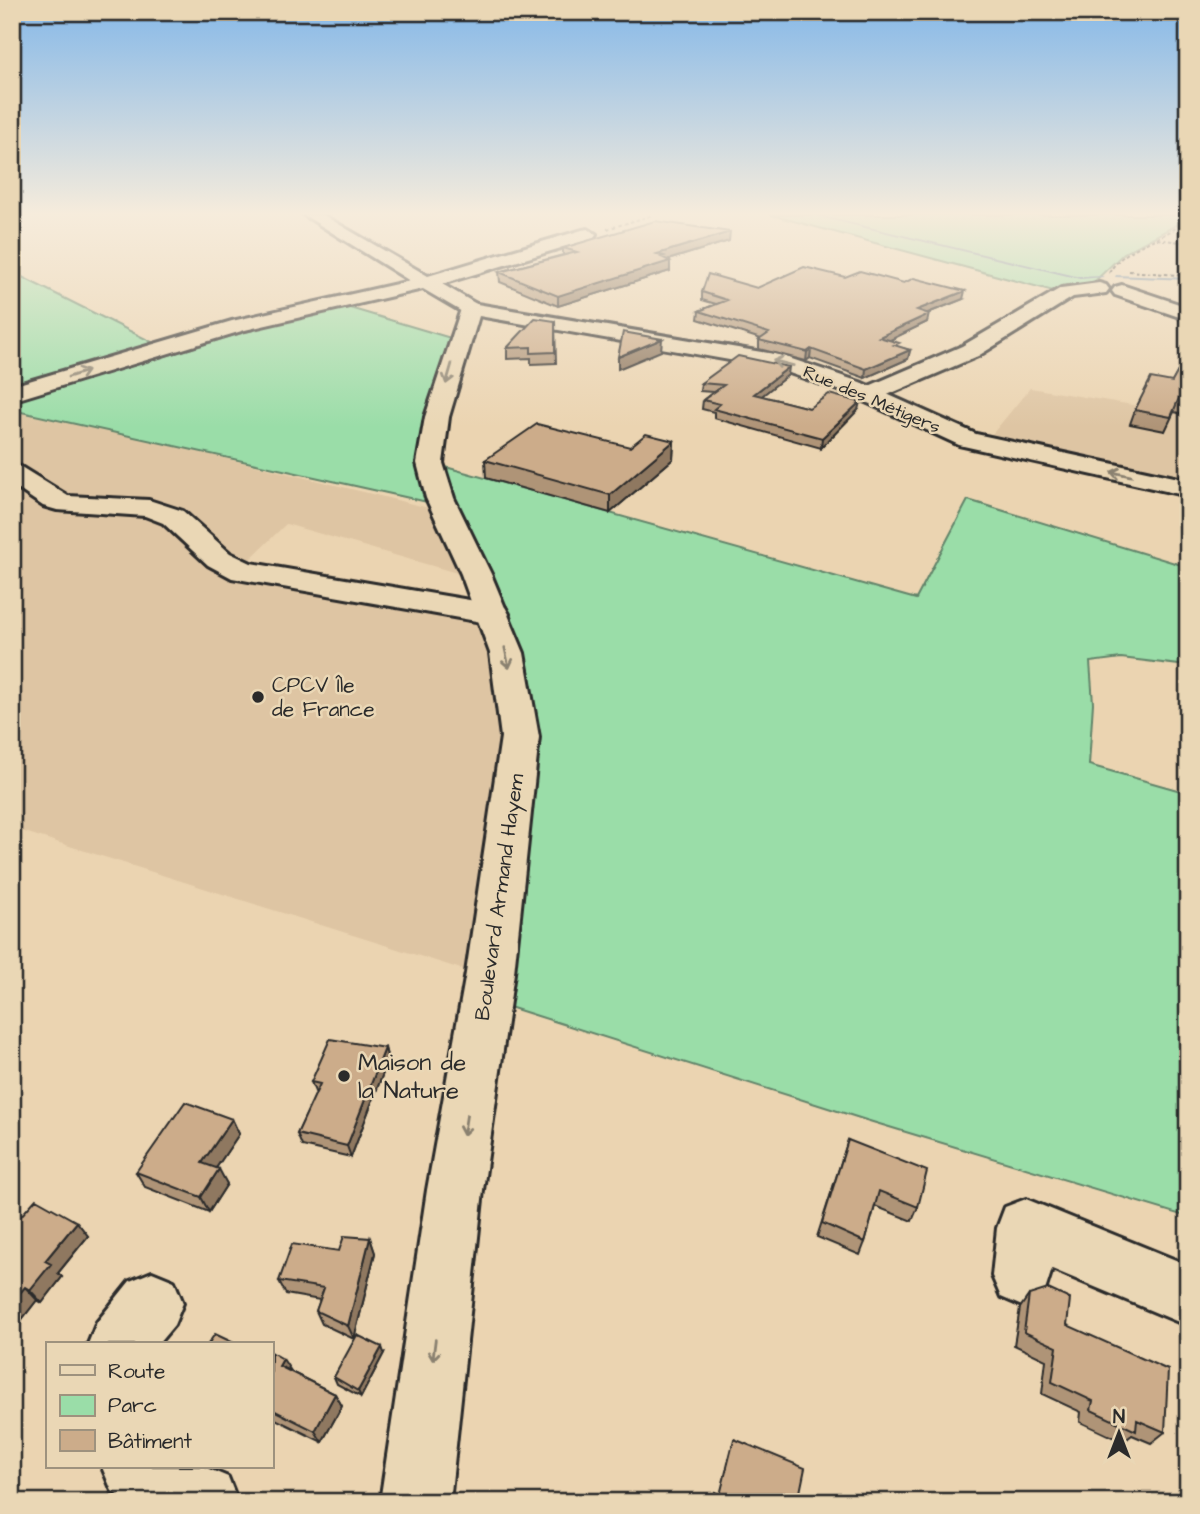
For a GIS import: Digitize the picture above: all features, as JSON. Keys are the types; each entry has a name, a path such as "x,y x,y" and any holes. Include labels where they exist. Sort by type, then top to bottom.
{"main road":[{"path":"12,394 239,325 417,286"},
{"name":"Rue des Métigers","path":"427,286 471,309 611,335 748,355 809,370 870,394 968,440 1188,488"},
{"path":"870,394 970,351 1068,292 1093,286"},
{"path":"1123,286 1188,314"},
{"name":"Boulevard Armand Hayem","path":"415,1502 455,1189 490,973 520,737 507,653 493,614 440,498 430,463 437,417 471,309"},
{"path":"12,473 53,500 67,504 149,508 173,517 219,559 243,570 493,614"},
{"path":"1022,1276 1026,1228 1188,1296"},
{"path":"137,1468 155,1480 203,1502"}],"shaded area":[{"path":"1030,388 1139,406 1188,394 1188,485 989,438"},
{"name":"CPCV Île de France","path":"12,406 437,510 464,575 286,524 246,563 481,607 508,738 477,974 12,828"}],"green space":[{"path":"12,286 39,286 158,345 12,394"},
{"path":"1033,286 1079,286 1057,292"},
{"path":"343,306 454,339 432,503 12,410 12,402 312,312"},
{"path":"435,464 916,599 968,500 1188,567 1188,666 1121,658 1090,662 1093,703 1089,765 1188,793 1188,1217 866,1120 503,1005 529,734"}],"building":[{"path":"533,286 591,286 558,296"},
{"path":"704,286 757,288 762,286 944,286 965,291 917,310 929,314 879,337 899,343 894,345 910,350 866,369 811,349 807,352 759,340 769,333 699,311 727,300 702,292"},
{"path":"535,318 555,321 555,352 531,353 531,347 507,348"},
{"path":"623,332 662,339 618,357"},
{"path":"1188,353 1188,400 1179,398 1171,417 1135,410 1151,378 1172,382"},
{"path":"738,356 789,367 754,394 809,408 829,394 860,402 822,438 714,409 720,404 703,400 724,385 701,383"},
{"path":"537,424 630,447 646,434 674,441 610,495 485,460"},
{"path":"330,1039 385,1048 347,1146 297,1134 320,1084 311,1082"},
{"path":"185,1102 232,1119 202,1163 219,1169 201,1197 136,1172"},
{"path":"848,1140 927,1171 918,1207 879,1191 865,1242 822,1223"},
{"path":"36,1199 77,1222 45,1261 51,1264 30,1290 25,1287 12,1302 12,1226"},
{"path":"344,1236 370,1238 348,1326 316,1311 324,1288 279,1281 292,1244 339,1251"},
{"path":"1048,1289 1070,1299 1067,1325 1168,1370 1165,1432 1137,1420 1136,1431 1091,1410 1093,1401 1052,1382 1057,1347 1024,1332 1029,1295"},
{"path":"215,1334 232,1342 209,1342"},
{"path":"357,1335 382,1347 358,1391 334,1377"},
{"path":"273,1353 283,1359 279,1366 335,1394 315,1431 273,1410"},
{"path":"734,1439 805,1468 798,1502 712,1502 715,1492 720,1495"}],"place":[{"name":"CPCV Île de France","path":"258,697"},
{"name":"Maison de la Nature","path":"344,1076"}]}
